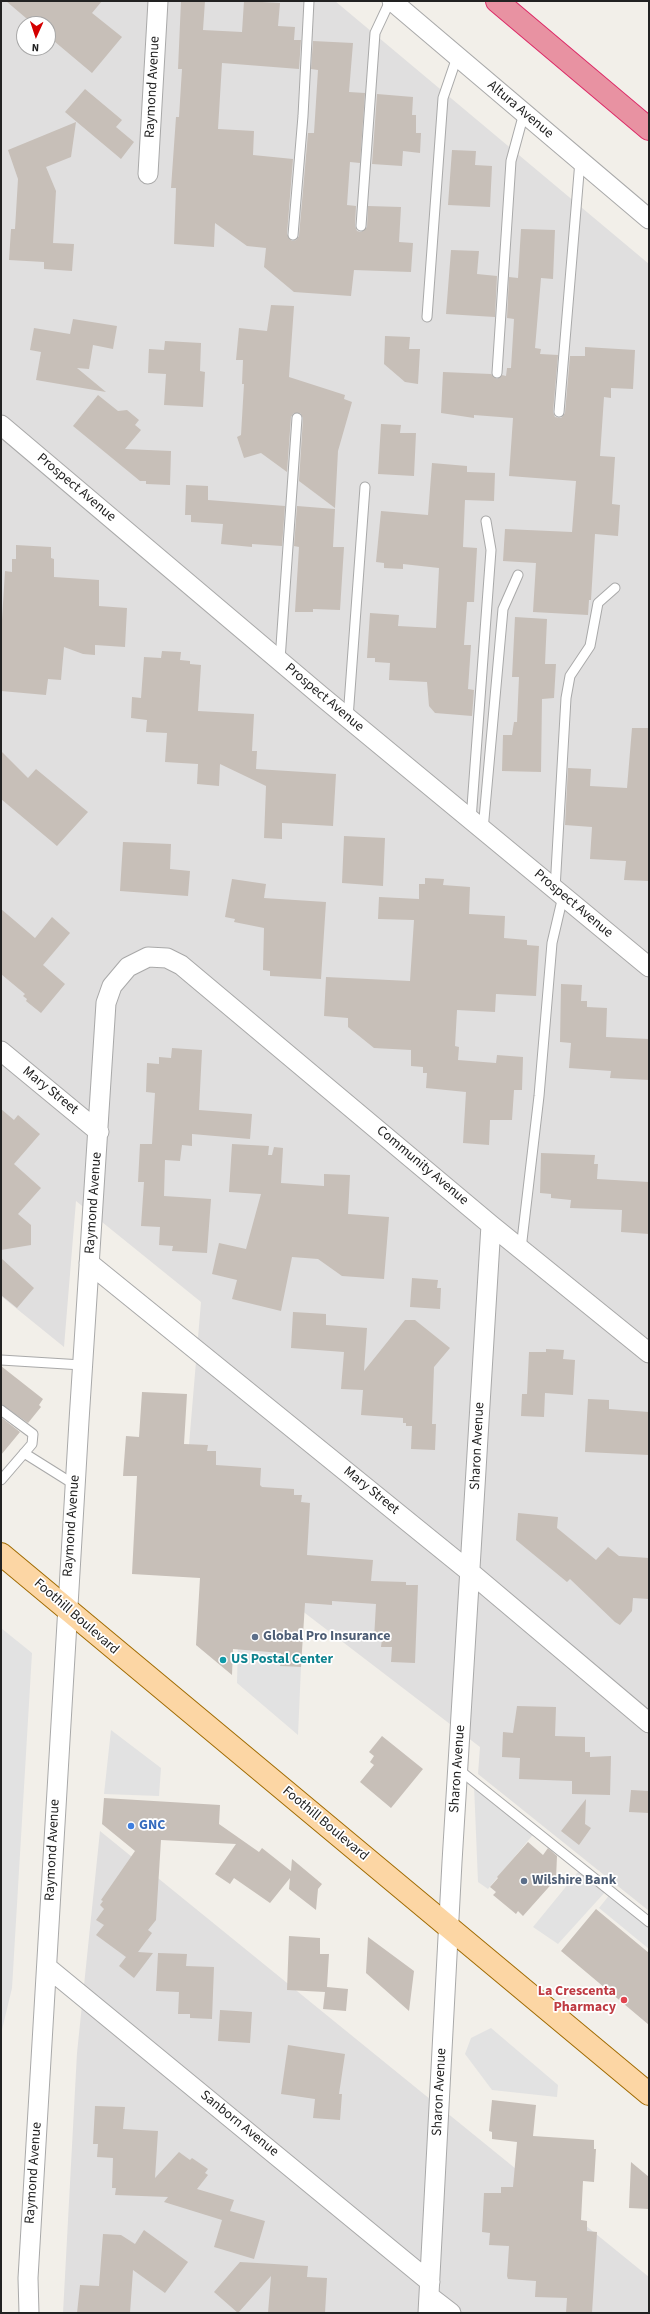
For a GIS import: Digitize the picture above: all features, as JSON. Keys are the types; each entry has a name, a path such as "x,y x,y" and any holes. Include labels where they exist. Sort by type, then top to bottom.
{"highway":[{"path":"497,1 649,129"}],"main road":[{"name":"Foothill Boulevard","path":"1,1554 649,2094"}],"street":[{"name":"Raymond Avenue","path":"148,174 158,1"},
{"name":"Altura Avenue","path":"391,1 649,219"},
{"name":"Prospect Avenue","path":"1,425 348,718 649,967"},
{"name":"Raymond Avenue","path":"28,2313 28,2278 74,1485 99,1132 106,1003 112,986 128,968 148,958 167,958 181,965 197,977"},
{"name":"Community Avenue","path":"197,977 492,1225 649,1353"},
{"name":"Mary Street","path":"1,1051 99,1132"},
{"name":"Sharon Avenue","path":"429,2297 448,1927 492,1225"},
{"name":"Mary Street","path":"89,1263 470,1572 649,1724"},
{"name":"Sanborn Avenue","path":"47,1967 429,2297 451,2313"}],"lane":[{"path":"293,235 303,116 309,1"},
{"path":"361,226 375,33 391,1"},
{"path":"427,317 443,98 457,57"},
{"path":"497,373 510,161 524,113"},
{"path":"559,412 580,161"},
{"path":"280,661 297,418"},
{"path":"348,718 365,487"},
{"path":"477,825 491,550 486,521"},
{"path":"477,825 503,609 518,575"},
{"path":"521,1249 539,1096 552,943 559,893 566,698 570,676 590,646 598,603 616,588"},
{"path":"1,1360 82,1365"},
{"path":"1,1410 33,1434 32,1444 1,1480"},
{"path":"24,1453 74,1485"},
{"path":"458,1769 649,1922"}],"shaded area":[{"path":"1,1 335,1 649,264 649,1911 478,1774 480,1747 233,1558 182,1528 201,1302 76,1201 64,1347 1,1296"},
{"path":"1,1628 32,1653 12,1988 1,2034"},
{"path":"238,1642 281,1653 280,1666 301,1667 298,1735 237,1683"},
{"path":"111,1730 161,1768 159,1796 104,1794"},
{"path":"474,1785 536,1831 488,1889 478,1882"},
{"path":"100,1831 649,2277 649,2313 63,2313 77,2053"},
{"path":"582,1867 606,1891 558,1944 533,1927"},
{"path":"611,1893 649,1924 649,1949 599,1908"},
{"path":"491,2028 558,2085 557,2097 492,2090 465,2054 471,2038"}],"building":[{"path":"6,1 102,1 92,13 122,37 92,73 56,43 56,16 24,16"},
{"path":"181,1 205,1 203,30 242,32 244,1 280,3 278,26 295,27 294,40 301,40 299,69 222,63 218,129 254,131 253,155 293,159 287,234 292,241 296,240 299,236 308,133 314,133 318,70 311,69 313,41 353,43 349,92 365,93 360,163 350,162 347,205 356,206 355,226 357,231 361,232 367,227 368,206 401,207 399,242 413,243 411,272 354,270 351,296 294,292 264,267 266,248 247,246 215,223 214,247 174,244 176,188 171,188 176,117 179,117 182,69 178,69"},
{"path":"85,89 122,120 116,127 134,142 121,159 65,112"},
{"path":"377,94 413,97 412,115 416,115 416,133 421,133 420,153 403,151 402,166 372,164"},
{"path":"76,122 71,157 46,167 56,191 53,243 74,244 72,271 44,269 44,262 9,260 11,229 15,229 18,179 8,150"},
{"path":"452,150 476,151 475,165 492,166 490,207 448,205"},
{"path":"521,229 555,230 553,279 541,278 535,348 541,349 540,354 558,355 553,412 555,417 561,418 565,413 570,356 585,356 585,347 635,350 633,389 611,388 611,398 604,397 600,456 615,457 612,504 620,505 618,536 595,534 591,600 589,600 588,615 533,612 536,563 503,561 505,529 572,532 576,481 509,476 513,418 474,415 474,418 441,413 443,372 491,374 497,379 502,375 506,376 507,368 511,368 514,319 507,318 509,277 518,278"},
{"path":"451,250 479,251 477,274 497,276 495,317 446,314"},
{"path":"271,305 294,306 289,377 345,395 344,399 352,402 338,451 335,508 299,481 303,418 300,413 294,413 291,417 287,472 261,453 244,458 237,437 241,435 244,384 242,384 243,360 236,360 239,328 267,331"},
{"path":"73,319 117,326 113,349 93,345 89,369 77,368 106,392 36,380 41,352 30,350 34,328 70,334"},
{"path":"385,336 410,337 409,349 420,349 418,384 405,382 384,364"},
{"path":"165,341 201,343 200,371 205,372 203,407 164,405 166,374 148,373 149,349 164,350"},
{"path":"98,395 118,411 127,410 139,420 135,425 141,430 125,449 171,451 170,485 146,484 146,481 140,481 73,426"},
{"path":"381,424 401,425 400,433 416,433 414,476 378,474"},
{"path":"432,463 467,466 467,472 495,473 494,501 465,500 463,547 477,548 474,602 467,602 464,645 471,645 468,689 474,690 472,716 435,713 429,706 427,682 389,680 390,663 375,662 375,658 367,658 370,613 399,615 398,626 436,628 439,568 403,564 403,569 384,568 384,563 376,562 381,511 428,515"},
{"path":"186,485 208,486 208,500 285,506 282,546 252,544 252,547 221,544 223,524 191,522 191,515 185,515"},
{"path":"297,506 335,509 333,547 344,547 340,610 313,609 313,612 295,612 299,547 294,546"},
{"path":"16,545 51,547 51,558 54,559 54,577 99,580 99,606 127,608 125,647 95,645 95,655 83,654 64,647 61,680 48,679 46,695 1,691 1,636 5,571 12,572 12,559 16,559"},
{"path":"515,617 547,619 545,664 556,664 554,698 542,699 541,772 502,771 503,735 512,735 514,722 517,722 519,677 512,677"},
{"path":"162,651 181,652 180,660 190,661 190,664 201,665 198,711 254,714 252,751 257,751 256,769 336,774 333,826 282,823 282,839 264,838 266,786 220,764 219,786 197,784 198,764 165,762 167,733 146,732 147,720 131,718 132,697 141,698 144,657 161,658"},
{"path":"632,728 649,728 649,881 624,880 626,861 590,859 592,827 565,825 568,768 591,769 590,786 627,788"},
{"path":"1,751 28,778 36,769 88,812 57,846 1,799"},
{"path":"344,836 385,838 383,886 342,883"},
{"path":"123,842 171,844 170,869 190,871 188,896 120,891"},
{"path":"425,878 444,879 443,885 470,887 469,914 505,916 504,938 527,940 527,945 539,946 536,996 496,994 495,1012 457,1010 455,1046 459,1047 458,1060 496,1063 497,1055 523,1057 522,1090 514,1090 512,1120 490,1120 489,1145 463,1143 466,1092 426,1088 427,1073 423,1073 423,1067 411,1066 411,1050 374,1048 348,1027 348,1018 324,1016 326,977 410,981 414,920 378,919 379,897 419,899 419,884 425,884"},
{"path":"232,879 266,884 264,898 326,902 321,979 270,976 270,971 263,970 264,928 234,922 235,919 225,917"},
{"path":"1,909 35,938 52,917 70,933 43,965 65,984 41,1013 26,1001 27,999 23,996 25,994 1,974"},
{"path":"561,984 582,985 581,1001 587,1001 587,1007 607,1008 606,1037 649,1039 649,1080 610,1078 611,1071 569,1068 571,1043 560,1042"},
{"path":"172,1048 202,1050 199,1110 252,1114 250,1139 192,1134 192,1146 182,1145 180,1161 165,1160 164,1196 211,1199 207,1253 172,1251 173,1246 159,1245 160,1227 141,1226 144,1182 138,1182 140,1144 152,1144 155,1093 146,1092 147,1063 159,1064 159,1057 171,1058"},
{"path":"1,1109 14,1120 18,1115 40,1134 14,1164 41,1188 18,1214 31,1225 31,1245 1,1250"},
{"path":"232,1144 269,1146 268,1155 272,1155 274,1147 283,1148 281,1183 324,1186 324,1174 350,1175 348,1214 389,1217 384,1279 342,1276 318,1259 292,1257 281,1311 232,1299 237,1280 212,1274 219,1243 246,1249 261,1194 229,1192"},
{"path":"541,1153 595,1155 594,1164 598,1164 597,1179 649,1182 649,1234 621,1232 622,1210 570,1208 571,1200 551,1198 551,1194 540,1193"},
{"path":"1,1258 34,1288 17,1308 1,1295"},
{"path":"412,1278 438,1280 437,1288 441,1288 440,1309 410,1307"},
{"path":"293,1312 326,1314 326,1325 367,1328 364,1371 405,1320 415,1320 450,1348 434,1367 432,1424 436,1424 435,1450 411,1449 412,1426 406,1426 406,1423 403,1423 403,1418 361,1415 363,1390 341,1389 344,1352 291,1348"},
{"path":"546,1349 564,1350 563,1359 575,1360 573,1395 545,1393 544,1417 521,1416 522,1394 527,1394 529,1352 546,1352"},
{"path":"1,1366 43,1399 39,1405 41,1407 28,1423 1,1404"},
{"path":"142,1392 187,1394 184,1444 208,1445 207,1451 216,1451 216,1465 261,1468 260,1485 262,1487 294,1489 294,1495 302,1495 301,1502 310,1503 307,1555 373,1560 371,1581 406,1582 406,1585 418,1585 415,1663 391,1662 392,1647 381,1647 382,1639 374,1639 376,1604 332,1601 332,1605 305,1603 301,1667 280,1666 281,1653 233,1649 232,1675 196,1645 200,1578 132,1574 137,1476 123,1476 126,1436 139,1437"},
{"path":"588,1399 609,1400 609,1409 649,1412 649,1455 585,1452"},
{"path":"2,1418 20,1432 1,1455 1,1419"},
{"path":"518,1513 558,1517 557,1528 596,1560 608,1547 619,1556 649,1558 649,1599 633,1598 632,1611 620,1625 615,1622 570,1579 567,1582 516,1540"},
{"path":"517,1706 556,1707 555,1736 585,1737 585,1752 590,1752 590,1757 611,1756 610,1795 572,1794 572,1781 519,1779 520,1758 502,1757 503,1732 513,1733"},
{"path":"382,1736 423,1769 391,1808 360,1782 374,1765 370,1762 374,1756 369,1752"},
{"path":"631,1790 649,1791 649,1813 629,1812"},
{"path":"104,1798 220,1805 219,1824 259,1852 262,1848 291,1871 292,1859 322,1884 318,1889 316,1910 289,1889 290,1878 270,1903 234,1878 230,1884 215,1874 236,1844 161,1840 156,1920 148,1930 152,1933 138,1952 153,1953 134,1978 119,1966 126,1957 96,1935 104,1925 96,1920 104,1909 100,1905 103,1901 101,1900 135,1851 102,1824"},
{"path":"586,1799 585,1824 591,1828 579,1845 561,1831"},
{"name":"Wilshire Bank","path":"528,1842 543,1855 548,1848 557,1856 556,1879 523,1916 518,1911 516,1914 493,1895 496,1892 490,1887"},
{"path":"596,1909 649,1953 649,2025 561,1951"},
{"path":"289,1936 320,1938 320,1954 329,1954 327,1987 348,1989 346,2011 323,2009 325,1992 287,1990"},
{"path":"368,1937 414,1971 409,2011 366,1973"},
{"path":"158,1953 187,1954 186,1966 214,1967 212,2019 190,2018 190,2014 178,2014 179,1992 156,1991"},
{"path":"220,2010 252,2012 250,2043 218,2041"},
{"path":"288,2045 345,2054 339,2094 342,2094 340,2120 313,2118 315,2099 281,2094"},
{"path":"492,2100 536,2105 533,2136 594,2140 594,2149 596,2149 594,2182 583,2181 581,2220 587,2221 587,2231 597,2232 592,2313 566,2313 567,2298 535,2297 536,2281 508,2279 509,2246 489,2245 490,2233 482,2232 484,2193 501,2193 501,2187 513,2187 517,2142 492,2139 492,2132 489,2131"},
{"path":"95,2106 125,2107 123,2129 158,2131 155,2178 179,2152 190,2160 192,2158 208,2169 205,2173 208,2175 197,2189 234,2200 230,2211 265,2221 254,2259 214,2247 222,2220 164,2202 168,2197 115,2195 116,2188 112,2188 113,2158 97,2157 98,2144 93,2144"},
{"path":"631,2162 649,2177 649,2209 629,2208"},
{"path":"144,2230 188,2262 165,2293 133,2270 130,2313 77,2313 80,2285 99,2286 103,2234 121,2235 135,2244"},
{"path":"240,2262 308,2266 307,2277 327,2278 325,2313 268,2313 271,2276 238,2313 214,2292"}],"place":[{"name":"Global Pro Insurance","path":"255,1637"},
{"name":"US Postal Center","path":"223,1660"},
{"name":"GNC","path":"131,1826"},
{"name":"Wilshire Bank","path":"524,1881"},
{"name":"La Crescenta Pharmacy","path":"624,2000"}]}
